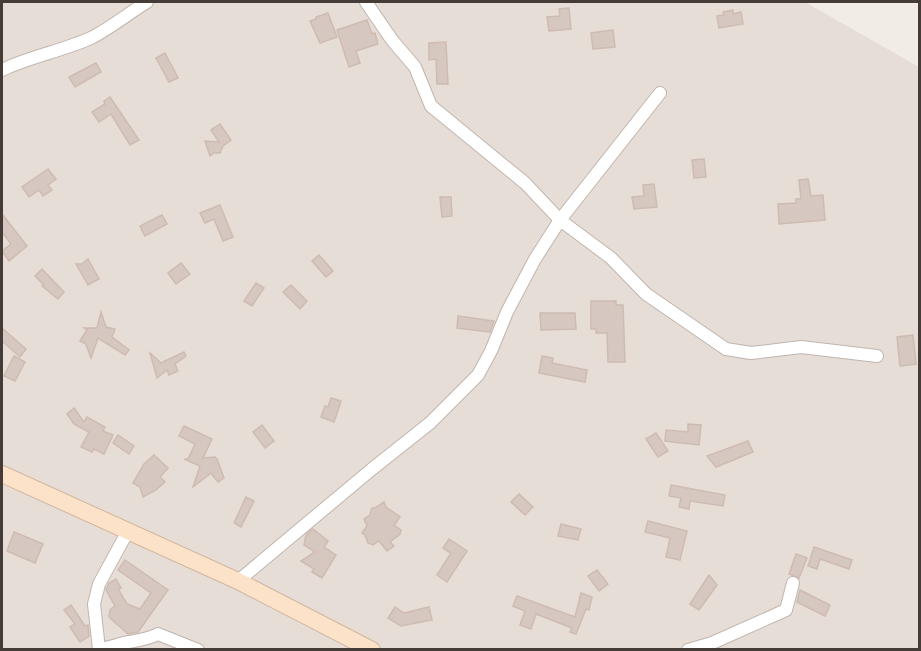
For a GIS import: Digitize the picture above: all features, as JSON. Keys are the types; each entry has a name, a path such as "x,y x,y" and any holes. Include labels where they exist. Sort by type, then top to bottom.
{"street":[{"path":"2,70 92,37 147,2"},
{"path":"366,2 392,40 415,67 431,106 525,183 560,220 611,258 646,294 726,349 751,353 801,347 877,356"},
{"path":"238,581 430,423 478,375 521,285 560,220 660,93"},
{"path":"2,474 238,581 372,650"},
{"path":"128,531 99,584 94,604 99,649 112,648 126,642 143,641 158,634 198,650"},
{"path":"688,650 712,643 786,610 793,583"}],"shaded area":[{"path":"2,2 805,2 919,67 919,649 2,649"}],"building":[{"path":"569,8 571,29 549,31 547,17 560,16 559,9"},
{"path":"733,10 733,14 741,12 743,24 719,28 717,16"},
{"path":"328,13 337,37 320,43 310,21"},
{"path":"367,20 372,34 375,33 378,44 356,51 360,63 349,67 337,30"},
{"path":"613,30 615,47 593,49 591,33"},
{"path":"446,42 448,84 437,84 436,59 429,60 429,43"},
{"path":"165,53 178,78 169,82 156,58"},
{"path":"96,63 101,72 75,87 69,77"},
{"path":"110,97 139,140 130,145 111,114 99,122 92,112 105,104 104,101"},
{"path":"220,124 231,140 223,146 220,153 210,156 205,141 219,142 211,130"},
{"path":"704,159 706,177 694,178 692,160"},
{"path":"48,169 56,179 48,185 52,190 43,196 39,190 29,197 22,187"},
{"path":"808,179 811,196 823,195 825,220 779,224 778,204 796,203 796,199 801,199 799,180"},
{"path":"654,184 657,207 634,209 632,197 644,196 643,185"},
{"path":"440,197 451,197 452,216 442,217"},
{"path":"220,205 233,237 223,241 214,219 205,223 200,213"},
{"path":"2,214 27,246 9,261 2,251 11,244 2,232"},
{"path":"162,215 167,224 145,236 140,226"},
{"path":"319,255 333,271 326,277 312,261"},
{"path":"88,259 99,279 88,285 76,264 82,264"},
{"path":"181,263 190,274 176,284 168,273"},
{"path":"42,269 64,292 58,299 42,286 44,285 35,276"},
{"path":"256,283 264,288 252,306 244,301"},
{"path":"291,285 307,301 300,309 283,292"},
{"path":"591,301 616,301 616,305 623,305 625,362 608,362 607,333 596,333 596,329 591,329"},
{"path":"101,312 106,327 115,329 112,337 129,350 125,355 98,338 91,358 86,344 80,341 87,330 84,328 97,328"},
{"path":"540,313 575,313 576,329 541,330"},
{"path":"458,316 494,321 490,332 457,328"},
{"path":"2,328 26,349 20,357 2,341"},
{"path":"913,335 916,364 900,366 897,337"},
{"path":"184,352 186,356 175,364 178,371 169,375 167,370 157,378 150,353 161,363"},
{"path":"14,356 25,362 15,381 4,376"},
{"path":"542,356 553,358 552,363 587,370 585,382 539,373"},
{"path":"331,398 341,401 334,422 321,417"},
{"path":"74,408 84,422 87,417 105,427 103,431 113,435 104,454 94,449 92,452 81,447 89,432 74,424 67,414"},
{"path":"688,424 701,425 699,445 665,441 666,430 688,432"},
{"path":"262,425 274,441 265,448 253,432"},
{"path":"184,426 212,439 203,458 215,457 224,478 218,482 211,473 193,487 200,466 184,459 188,459 195,444 179,436"},
{"path":"656,433 668,451 658,457 646,439"},
{"path":"118,435 134,446 129,454 113,443"},
{"path":"748,441 753,452 716,467 707,456"},
{"path":"154,455 168,468 160,477 165,482 143,497 140,487 133,483 144,464"},
{"path":"671,485 725,495 723,506 690,501 689,509 679,507 681,498 669,496"},
{"path":"519,494 533,507 525,515 511,502"},
{"path":"246,497 254,501 241,527 234,523"},
{"path":"384,502 386,507 400,517 394,525 401,530 400,534 390,542 394,546 387,551 379,541 373,545 368,543 362,533 367,526 364,519 370,515 372,508"},
{"path":"648,521 687,531 680,560 666,557 670,538 645,532"},
{"path":"561,524 581,529 578,540 558,536"},
{"path":"313,529 328,541 324,547 336,555 322,578 312,572 314,569 301,561 315,552 304,545 306,535"},
{"path":"14,532 43,544 35,563 7,551"},
{"path":"449,539 467,551 447,582 437,575 451,553 443,548"},
{"path":"814,547 852,560 849,569 820,559 817,569 808,566"},
{"path":"796,554 807,558 799,578 789,574"},
{"path":"125,560 168,590 138,632 128,634 109,617 110,610 115,606 106,590 109,583 116,579 121,588 118,589 127,604 140,609 151,593 118,570"},
{"path":"597,570 608,584 599,591 588,576"},
{"path":"709,575 717,585 699,610 690,604"},
{"path":"800,590 830,605 825,616 797,602"},
{"path":"581,593 592,597 589,610 586,609 576,634 570,632 572,628 536,614 531,629 520,625 525,611 513,606 517,596 575,617"},
{"path":"71,605 85,626 88,625 89,636 80,642 70,627 75,624 64,610"},
{"path":"395,607 404,613 429,607 432,620 401,626 388,618"}]}
